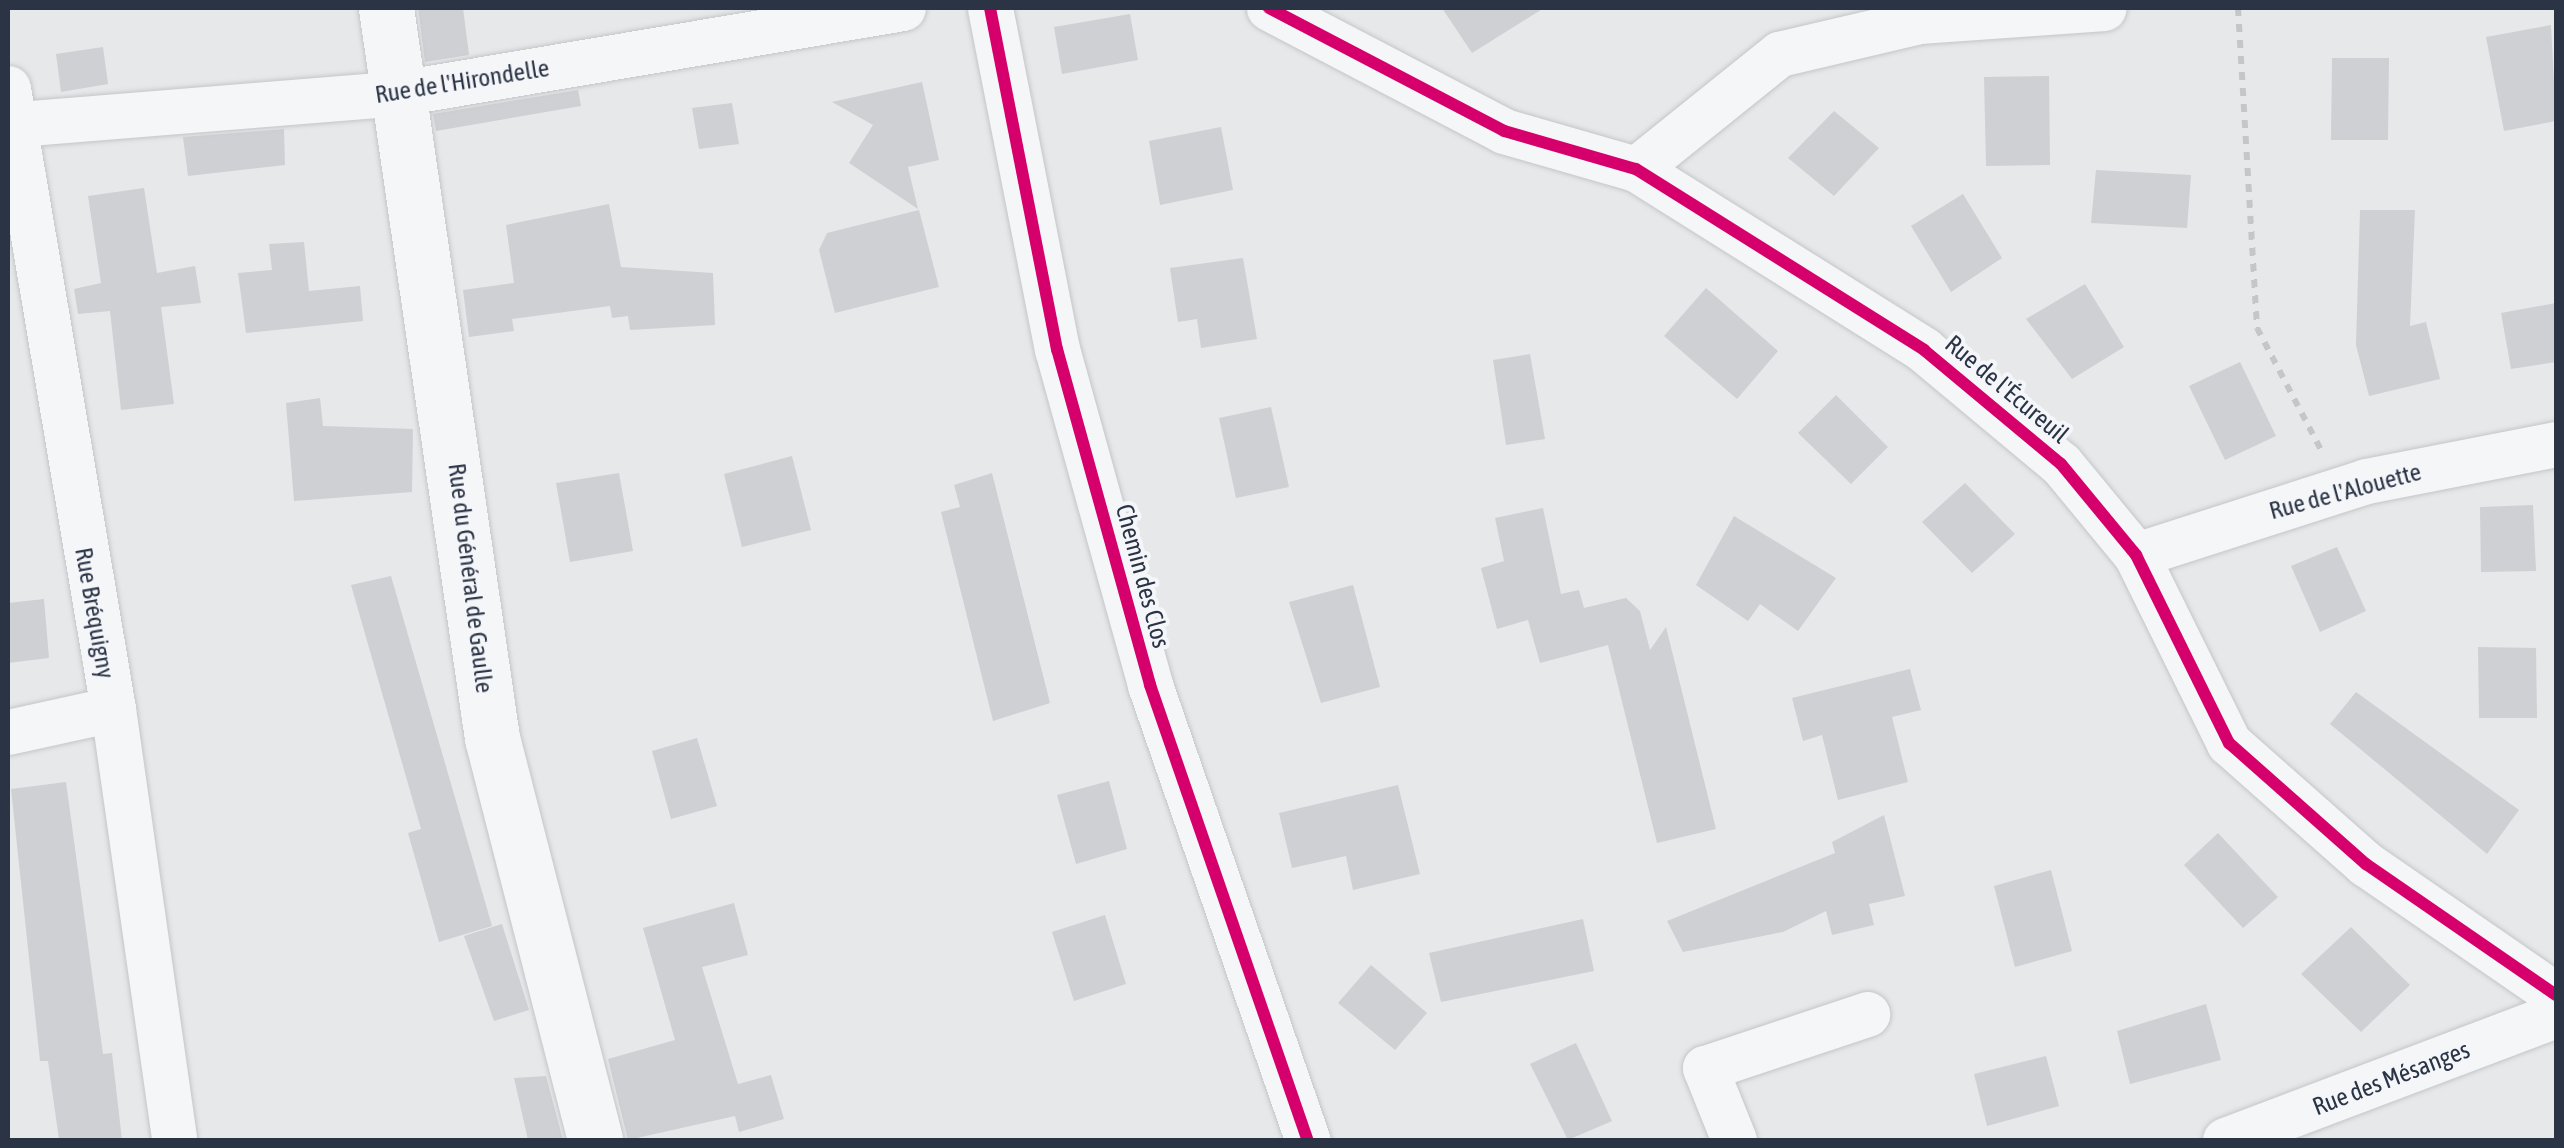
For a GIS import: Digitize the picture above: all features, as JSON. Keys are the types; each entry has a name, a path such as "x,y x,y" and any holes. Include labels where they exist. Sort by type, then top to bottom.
{"street":[{"name":"Rue du Général de Gaulle","path":"386,8 492,738 594,1140"},
{"name":"Rue de l'Hirondelle","path":"12,106 400,93 903,8"},
{"name":"Chemin des Clos","path":"990,8 1057,349 1134,630 1308,1140"},
{"name":"Rue de l'Écureuil","path":"1269,8 1504,131 1636,170 1924,350 2061,464 2136,554 2228,743 2366,864 2556,994"},
{"path":"1636,170 1779,54 1920,21 2104,8"},
{"name":"Rue Bréquigny","path":"12,106 113,710 174,1140"},
{"name":"Rue de l'Alouette","path":"2136,554 2341,488 2556,444"},
{"path":"8,732 113,710"},
{"path":"1734,1140 1705,1068 1867,1014"},
{"name":"Rue des Mésanges","path":"2225,1140 2556,1015"}],"path":[{"path":"2238,8 2257,328 2341,488"}],"building":[{"path":"418,8 463,8 469,55 425,62"},
{"path":"1442,8 1544,8 1472,53"},
{"path":"1130,14 1138,60 1062,74 1054,27"},
{"path":"2551,25 2556,121 2504,131 2486,37"},
{"path":"103,47 108,84 61,92 56,54"},
{"path":"2332,58 2389,58 2388,140 2331,140"},
{"path":"2049,76 2050,165 1986,166 1984,77"},
{"path":"922,82 939,160 908,167 918,209 849,163 873,125 832,102"},
{"path":"578,90 581,106 436,131 433,114"},
{"path":"732,103 739,144 699,149 692,108"},
{"path":"1834,111 1879,148 1834,196 1788,158"},
{"path":"1221,127 1233,190 1160,205 1149,141"},
{"path":"284,129 285,165 188,176 183,137"},
{"path":"2096,170 2191,175 2187,228 2091,223"},
{"path":"144,188 157,273 195,266 201,303 161,307 174,404 121,410 110,311 78,314 74,289 101,283 88,196"},
{"path":"1963,194 2002,258 1951,292 1911,226"},
{"path":"609,204 621,267 713,273 715,325 630,330 628,316 612,318 610,306 512,319 514,331 469,337 463,290 514,283 506,225"},
{"path":"919,210 939,287 835,313 819,250 827,233"},
{"path":"2360,210 2415,210 2410,326 2426,322 2440,379 2369,396 2356,345"},
{"path":"304,242 309,291 360,286 363,321 246,333 238,273 272,270 269,244"},
{"path":"1243,258 1257,339 1201,348 1197,319 1178,322 1170,268"},
{"path":"2085,284 2124,347 2072,379 2026,319"},
{"path":"1706,288 1778,351 1737,399 1664,336"},
{"path":"2556,303 2556,362 2511,369 2501,313"},
{"path":"1530,354 1545,439 1506,445 1493,360"},
{"path":"2240,362 2276,436 2225,460 2189,386"},
{"path":"1836,395 1888,447 1851,484 1798,433"},
{"path":"320,398 323,426 413,429 412,492 294,501 286,403"},
{"path":"1271,407 1289,487 1236,498 1219,418"},
{"path":"792,456 811,530 742,547 724,474"},
{"path":"619,473 633,551 570,562 556,483"},
{"path":"992,473 1050,703 993,721 941,512 960,507 954,485"},
{"path":"1965,483 2015,534 1972,573 1922,522"},
{"path":"2533,505 2536,571 2481,572 2480,507"},
{"path":"1543,508 1561,594 1579,590 1584,608 1626,598 1640,611 1650,650 1666,627 1716,829 1657,843 1608,645 1540,663 1528,620 1497,629 1481,568 1504,561 1495,518"},
{"path":"1734,516 1836,578 1798,631 1760,604 1748,621 1696,585"},
{"path":"2337,547 2366,611 2320,632 2291,566"},
{"path":"391,576 492,926 439,942 408,833 421,829 351,585"},
{"path":"1353,585 1380,687 1321,703 1289,602"},
{"path":"44,599 49,658 8,663 8,603"},
{"path":"2478,647 2536,648 2537,718 2479,718"},
{"path":"1910,669 1921,710 1892,717 1908,782 1838,800 1822,735 1803,741 1792,698"},
{"path":"2356,692 2519,810 2487,854 2330,724"},
{"path":"697,738 717,806 671,819 652,751"},
{"path":"1109,781 1127,849 1076,864 1057,795"},
{"path":"66,782 103,1054 112,1053 122,1140 59,1140 48,1061 40,1061 11,789"},
{"path":"1398,785 1420,874 1353,890 1346,856 1292,868 1279,813"},
{"path":"1884,815 1905,896 1869,904 1874,925 1832,935 1826,911 1783,932 1683,952 1667,921 1835,853 1832,842"},
{"path":"2218,833 2278,897 2243,928 2184,865"},
{"path":"2051,870 2072,951 2015,967 1994,886"},
{"path":"734,903 748,955 702,967 738,1084 771,1075 784,1119 739,1132 735,1116 628,1140 608,1059 675,1040 643,928"},
{"path":"1105,915 1126,984 1074,1001 1052,932"},
{"path":"1583,919 1594,971 1441,1002 1429,953"},
{"path":"502,924 529,1010 494,1021 464,936"},
{"path":"2351,927 2410,985 2361,1032 2301,974"},
{"path":"1371,965 1427,1013 1395,1050 1338,1003"},
{"path":"2206,1004 2221,1060 2130,1084 2117,1031"},
{"path":"1576,1043 1612,1121 1568,1140 1530,1064"},
{"path":"2046,1056 2059,1106 1987,1126 1974,1074"},
{"path":"546,1076 563,1140 528,1140 514,1078"}],"cycle path":[{"path":"990,8 1057,349 1150,685 1308,1140"},
{"path":"1269,8 1504,131 1636,169 1924,350 2061,464 2136,555 2229,743 2366,864 2556,995"}]}
